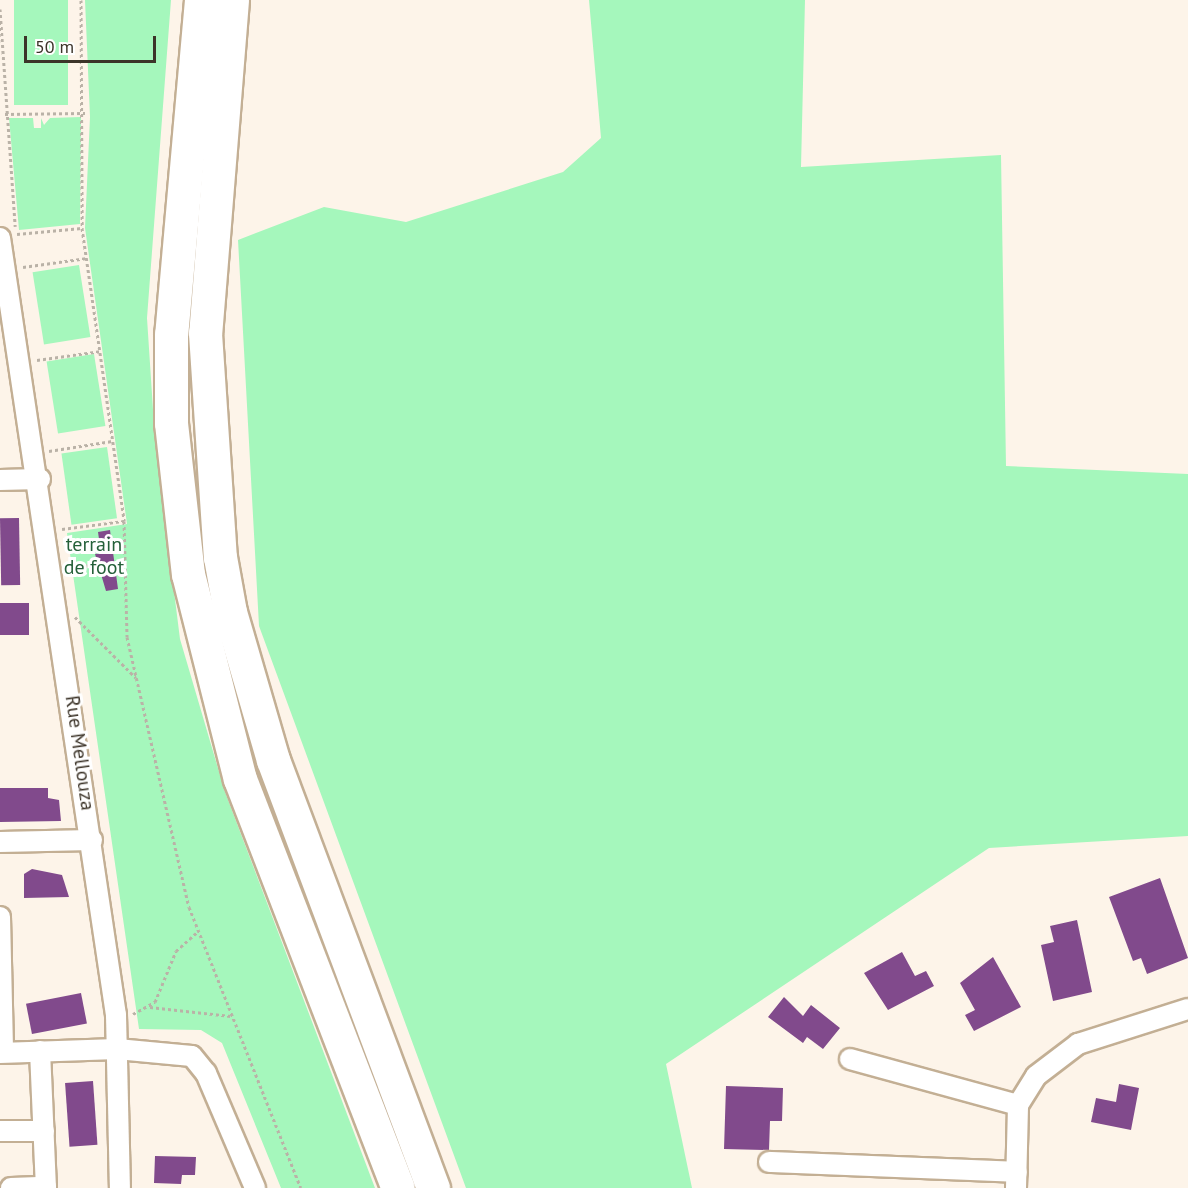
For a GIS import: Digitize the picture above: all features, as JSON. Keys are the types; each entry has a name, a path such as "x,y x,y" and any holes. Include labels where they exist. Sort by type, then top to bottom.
{"highway":[{"path":"201,0 171,334 171,423 188,574 240,779 398,1188"},
{"path":"232,0 205,333 220,557 230,612 273,760 433,1188"}],"street":[{"name":"Rue Mellouza","path":"8,236 35,453 116,1016 120,1188"},
{"path":"0,480 40,479"},
{"path":"0,842 92,840"},
{"path":"0,917 2,1052 117,1049 185,1053 198,1061 255,1188"},
{"path":"769,1162 1016,1180 1018,1105 1036,1076 1078,1044 1188,1009"},
{"path":"11,1188 46,1188 40,1051"},
{"path":"850,1059 1018,1105"},
{"path":"0,1131 44,1131"}],"path":[{"path":"81,0 85,113 82,228 124,520 127,637 197,932 301,1188"},
{"path":"5,114 85,113"},
{"path":"8,236 82,228"},
{"path":"21,268 87,258"},
{"path":"36,360 100,351"},
{"path":"35,453 112,441"},
{"path":"62,529 124,520"},
{"path":"67,568 90,565"},
{"path":"74,616 136,678"},
{"path":"150,1007 176,951 197,932"},
{"path":"116,1016 150,1007 231,1016"}],"green space":[{"path":"14,0 68,0 68,105 14,105"},
{"name":"terrain de foot","path":"85,0 171,0 147,318 155,440 180,639 225,792 375,1188 281,1188 222,1043 201,1030 139,1029 67,533 127,524 85,228 90,117"},
{"path":"589,0 805,0 801,167 1001,155 1006,466 1188,474 1188,836 989,848 666,1064 692,1188 466,1188 259,626 238,240 324,207 406,222 563,172 601,138"},
{"path":"81,117 80,224 19,230 9,118 33,118 34,128 41,128 41,118 44,125 50,118"},
{"path":"79,265 90,337 44,344 33,272"},
{"path":"94,354 105,426 58,434 47,362"},
{"path":"107,447 117,518 71,525 61,453"}],"building":[{"path":"0,518 19,518 20,585 1,585"},
{"path":"110,530 118,589 106,591 95,554 101,553 98,532"},
{"path":"0,603 29,603 29,635 0,635"},
{"path":"0,788 48,788 48,798 59,800 61,821 0,822"},
{"path":"32,869 62,875 69,897 24,898 24,874"},
{"path":"1160,878 1188,958 1147,974 1141,958 1133,961 1109,897"},
{"path":"1077,920 1092,992 1053,1001 1041,945 1054,942 1050,926"},
{"path":"902,952 915,976 926,971 934,986 888,1010 864,973"},
{"path":"993,957 1021,1007 974,1031 965,1015 975,1010 960,983"},
{"path":"81,993 87,1023 32,1034 26,1004"},
{"path":"784,997 803,1016 811,1005 840,1028 823,1049 807,1037 803,1043 768,1017"},
{"path":"93,1081 97,1145 70,1147 65,1083"},
{"path":"1119,1084 1139,1088 1131,1130 1091,1122 1096,1098 1116,1102"},
{"path":"726,1086 783,1088 782,1121 770,1121 769,1150 724,1149"},
{"path":"155,1156 196,1157 195,1175 182,1175 181,1184 154,1183"}]}
